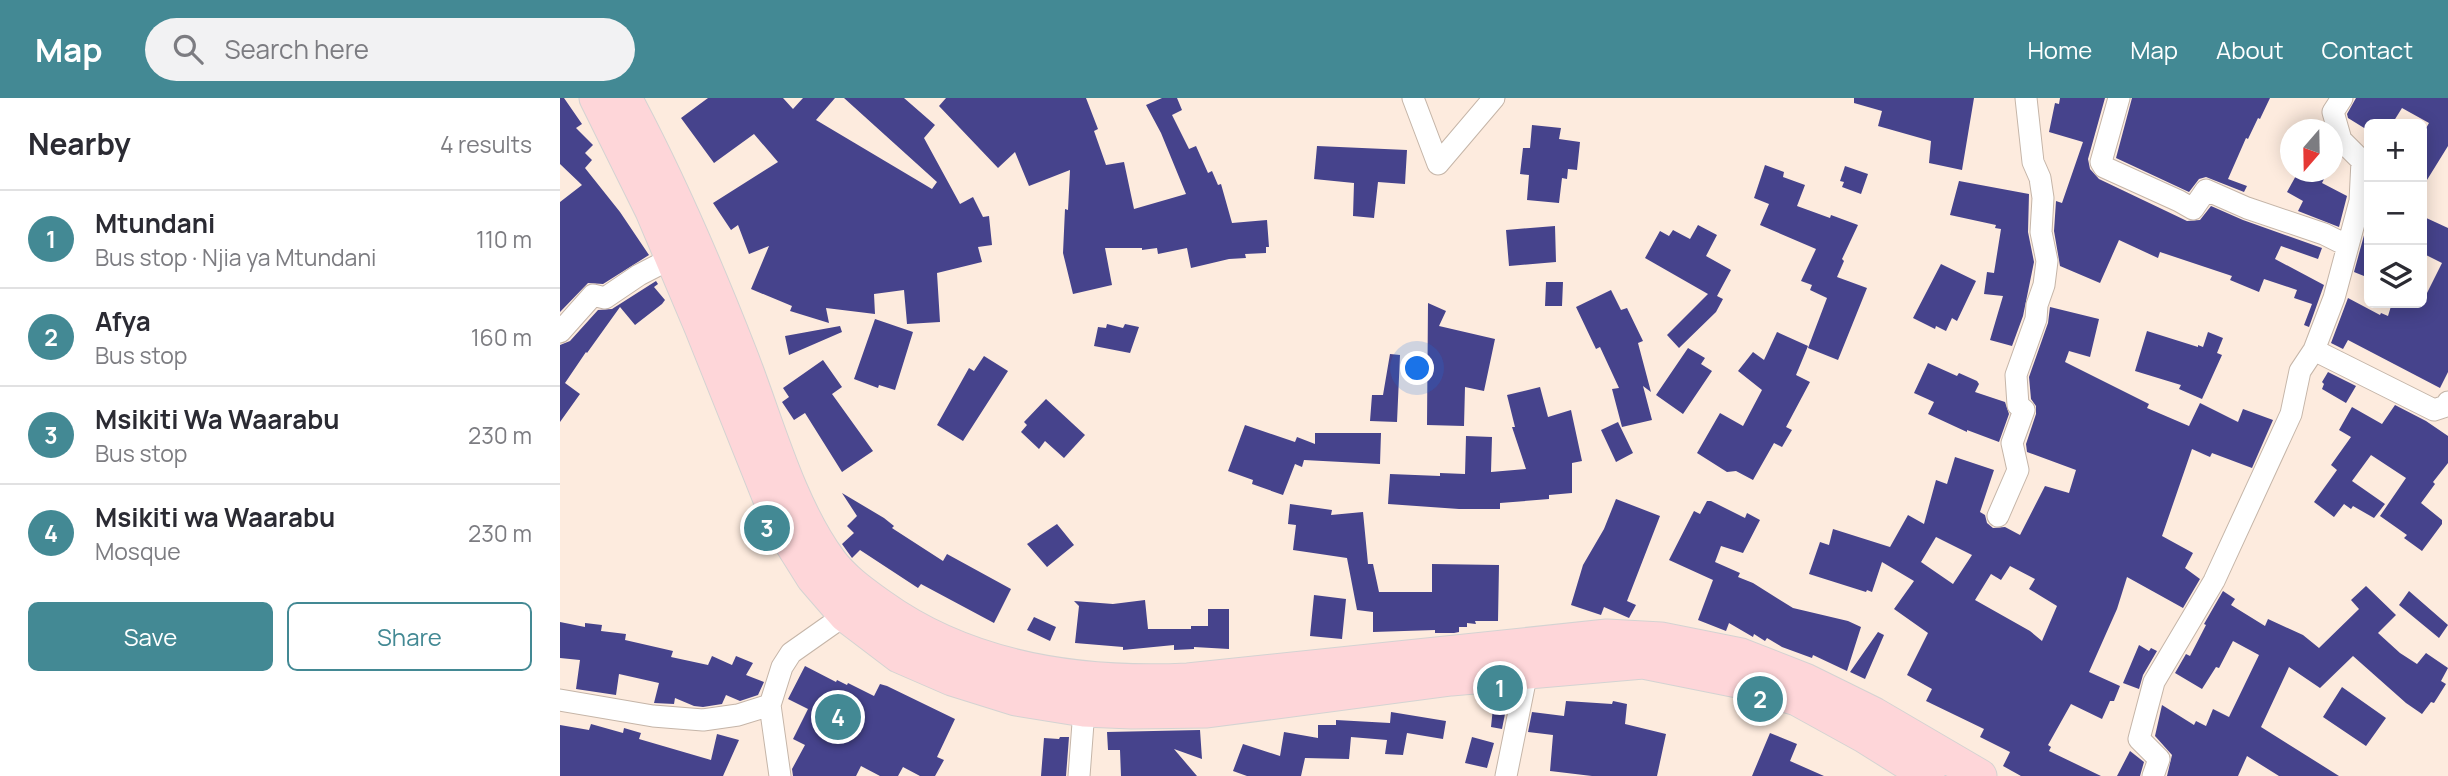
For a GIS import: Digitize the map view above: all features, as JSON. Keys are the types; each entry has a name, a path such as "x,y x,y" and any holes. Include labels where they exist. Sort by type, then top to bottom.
{"main road":[{"path":"596,98 652,211 781,527 813,578 845,615 899,656 952,679 1016,699 1084,710 1132,712 1208,711 1451,679 1643,662 1738,681 1797,699 1928,776"},
{"path":"625,98 687,226 740,352 805,520 831,562 857,589 906,624 938,641 976,657 1028,669 1136,682 1188,680 1607,636 1661,639 1741,655 1805,680 1874,714 1980,776"}],"street":[{"path":"1413,98 1438,164 1494,98"},
{"path":"1998,516 2018,470 2012,443 2024,410 2018,405 2016,376 2036,319 2047,261 2041,232 2042,188 2033,162 2026,98"},
{"path":"2119,98 2101,162 2104,167 2193,209 2206,190 2247,208 2324,234 2348,246"},
{"path":"2153,776 2158,759 2139,739 2154,682 2214,581 2291,414 2300,371 2314,350 2334,298 2360,201 2362,161 2341,141 2333,112 2342,98"},
{"path":"560,332 593,295 604,298 672,258"},
{"path":"2314,350 2434,410 2446,406 2448,402"},
{"path":"780,776 770,705 782,667 791,653 845,615"},
{"path":"1506,776 1527,672"},
{"path":"560,699 653,716 703,720 738,715 770,705"},
{"path":"1079,776 1084,710"}],"building":[{"path":"560,98 564,98 582,124 576,128 593,145 585,153 592,160 585,168 620,212 649,255 603,284 588,283 560,312 560,202 582,185 560,164"},
{"path":"708,98 783,98 793,109 803,98 835,98 816,120 932,189 937,182 844,98 904,98 935,125 924,138 960,204 973,197 983,217 989,216 992,245 978,247 982,262 937,273 940,322 907,324 904,290 874,294 875,314 826,308 829,323 790,311 792,306 751,289 769,246 749,254 738,225 731,230 713,203 778,162 754,134 714,163 681,118"},
{"path":"946,98 1086,98 1098,129 1094,131 1106,165 1124,162 1134,209 1186,194 1161,133 1146,105 1162,98 1177,98 1182,110 1172,115 1189,149 1196,146 1208,173 1212,171 1218,185 1221,184 1232,223 1267,220 1269,247 1266,247 1266,253 1245,254 1246,258 1191,268 1187,248 1158,254 1157,248 1105,248 1112,285 1073,294 1063,253 1070,170 1029,186 1015,152 998,168 939,106"},
{"path":"1854,98 1974,98 1962,170 1929,163 1931,141 1878,126 1882,111 1854,103"},
{"path":"2060,98 2105,98 2088,159 2090,169 2099,179 2187,221 2200,220 2211,206 2322,248 2318,259 2281,246 2275,259 2324,285 2309,327 2304,325 2312,304 2294,298 2297,290 2264,279 2259,292 2230,280 2232,276 2160,252 2158,258 2119,240 2100,283 2060,266 2054,231 2056,201 2062,203 2083,142 2049,132 2055,103 2059,104"},
{"path":"2132,98 2270,98 2248,139 2246,138 2228,179 2247,186 2244,192 2206,177 2199,179 2189,192 2116,158"},
{"path":"2356,98 2448,98 2448,146 2427,180 2427,119 2402,108 2395,119 2364,119 2364,128 2348,118 2347,114"},
{"path":"1532,125 1561,128 1559,139 1580,142 1577,170 1568,169 1567,179 1562,178 1559,203 1527,200 1529,175 1520,174 1523,148 1530,148"},
{"path":"1317,146 1407,150 1405,184 1378,182 1374,218 1353,216 1354,183 1314,179"},
{"path":"1765,165 1784,172 1783,177 1805,185 1797,206 1858,225 1842,259 1844,261 1837,277 1867,288 1838,360 1808,348 1827,298 1810,290 1812,285 1801,281 1816,249 1760,225 1769,204 1754,198"},
{"path":"1845,166 1868,174 1861,194 1842,187 1844,182 1840,181"},
{"path":"1959,181 2029,194 2028,232 2034,262 2023,316 2012,346 1990,340 2003,296 1984,294 1987,272 1994,273 2001,229 1995,228 1996,225 1950,215"},
{"path":"2292,182 2322,182 2347,196 2339,227 2298,211 2303,201 2287,192"},
{"path":"2427,218 2448,228 2448,372 2440,388 2348,340 2343,349 2331,343 2348,298 2380,315 2381,313 2388,316 2390,308 2427,308 2427,293 2442,263 2427,256"},
{"path":"1698,225 1717,235 1706,256 1731,270 1717,296 1723,299 1716,312 1679,348 1667,335 1708,294 1645,258 1660,231 1669,236 1673,230 1690,239"},
{"path":"1555,226 1556,262 1509,266 1506,230"},
{"path":"2364,235 2364,276 2354,272"},
{"path":"1941,264 1976,281 1957,321 1952,318 1946,331 1936,326 1935,329 1913,318"},
{"path":"656,281 658,284 654,287 665,300 635,325 620,307 565,383 580,394 560,422 560,345 570,341 598,310 612,309"},
{"path":"1546,282 1563,282 1562,306 1545,306"},
{"path":"1611,290 1621,310 1627,308 1643,341 1638,343 1651,392 1643,386 1652,420 1622,427 1612,389 1619,388 1600,347 1596,349 1576,307"},
{"path":"1428,303 1446,311 1439,326 1495,339 1484,391 1465,387 1464,426 1427,425"},
{"path":"2050,307 2099,319 2090,357 2069,351 2065,362 2149,404 2147,408 2189,426 2200,403 2238,422 2243,409 2273,420 2252,468 2212,453 2210,457 2192,449 2162,536 2193,553 2185,568 2200,579 2183,608 2127,577 2117,609 2089,672 2120,686 2114,701 2110,701 2102,719 2071,704 2048,745 2051,747 2049,751 2101,776 2021,776 2003,766 2010,752 1980,737 1984,729 1926,701 1932,689 1907,675 1928,633 1894,609 1914,581 1882,562 1872,592 1809,574 1820,542 1829,545 1833,529 1890,547 1908,515 1924,524 1936,480 1947,484 1955,457 1994,470 1980,512 1993,528 2005,527 2020,535 2045,486 2069,493 2076,470 2027,452 2026,444 2036,414 2036,406 2031,399 2029,377 2048,323","holes":["1936,537 1972,555 1953,584 1921,562","2010,566 2035,579 2029,589 2057,606 2042,641 2030,631 1975,600 1991,574 2001,580"]},
{"path":"875,319 913,332 895,390 879,385 878,388 854,379"},
{"path":"1107,324 1123,328 1125,324 1139,327 1130,353 1094,346 1098,327 1106,328"},
{"path":"840,326 842,332 789,355 785,336"},
{"path":"2147,331 2198,347 2203,347 2208,332 2223,338 2217,353 2222,355 2202,399 2179,389 2181,385 2135,371"},
{"path":"1777,332 1808,346 1796,375 1810,382 1786,427 1792,430 1782,447 1774,443 1753,480 1736,471 1727,472 1697,453 1720,413 1743,426 1762,390 1738,371 1753,352 1764,360"},
{"path":"1688,348 1705,358 1701,364 1712,371 1683,414 1656,395"},
{"path":"1390,354 1400,355 1397,422 1370,421 1372,395 1383,395"},
{"path":"984,356 1008,371 963,441 937,425 969,368 974,371"},
{"path":"823,360 842,387 832,394 873,451 842,472 805,413 794,420 782,402 789,397 783,388"},
{"path":"1928,363 1957,376 1959,373 1977,381 1979,384 1975,392 2005,402 2009,414 1999,442 1967,432 1928,414 1934,402 1914,393"},
{"path":"2328,372 2356,386 2346,403 2322,389 2322,382"},
{"path":"1540,387 1548,417 1571,410 1582,461 1572,463 1572,493 1549,495 1549,499 1500,503 1500,509 1388,504 1390,474 1465,474 1466,436 1492,437 1491,472 1526,469 1512,427 1515,427 1507,395"},
{"path":"1046,399 1085,435 1064,458 1045,441 1039,449 1021,432 1027,425 1024,422"},
{"path":"2395,405 2448,436 2448,463 2421,503 2442,520 2442,524 2422,551 2404,538 2407,535 2380,516 2406,478 2371,455 2352,481 2385,504 2374,518 2344,504 2334,517 2314,502 2337,470 2331,465 2351,437 2339,430 2352,407 2382,424"},
{"path":"1618,422 1633,453 1616,462 1601,430"},
{"path":"1245,425 1295,442 1297,437 1315,444 1315,433 1381,433 1380,464 1304,460 1302,467 1295,464 1283,495 1252,484 1253,480 1228,471"},
{"path":"842,493 884,518 894,526 892,528 943,561 947,554 1011,589 994,623 921,584 918,588 860,550 852,558 842,544 854,533 847,526 857,516"},
{"path":"1616,499 1660,516 1627,601 1636,605 1629,618 1604,607 1601,615 1571,605 1583,565 1604,529"},
{"path":"1707,501 1745,518 1747,513 1760,520 1743,553 1721,546 1715,562 1740,573 1738,577 1753,583 1793,608 1848,621 1861,627 1847,671 1813,655 1812,658 1782,647 1767,638 1765,641 1754,634 1753,637 1729,623 1726,631 1698,620 1713,580 1669,560 1694,511 1700,514"},
{"path":"1290,504 1332,510 1331,515 1363,512 1368,564 1373,564 1379,592 1432,592 1432,564 1499,565 1498,621 1467,623 1467,627 1459,627 1459,632 1454,633 1435,633 1435,630 1373,632 1373,612 1357,610 1347,558 1293,550 1296,525 1288,524"},
{"path":"1057,524 1074,545 1047,567 1027,544"},
{"path":"2366,586 2396,615 2378,633 2417,664 2426,653 2448,668 2441,681 2446,684 2434,703 2431,702 2422,714 2353,656 2320,688 2289,667 2261,727 2339,776 2279,776 2247,756 2238,776 2167,776 2172,755 2155,736 2162,705 2194,725 2196,721 2206,726 2213,709 2229,717 2259,655 2233,641 2219,668 2216,667 2202,689 2175,673 2186,654 2190,656 2223,591 2235,599 2231,605 2265,626 2268,619 2303,635 2319,648 2359,609 2351,600"},
{"path":"2409,591 2448,625 2439,638 2399,605"},
{"path":"1314,595 1346,599 1342,639 1310,636"},
{"path":"1145,600 1148,629 1191,629 1191,626 1208,626 1208,609 1229,609 1229,649 1194,647 1174,650 1174,645 1123,650 1123,647 1075,643 1079,606 1074,601 1113,604"},
{"path":"1034,617 1056,627 1050,641 1027,630"},
{"path":"560,622 585,627 585,623 602,625 601,631 626,634 625,640 673,651 671,657 708,665 712,656 732,665 736,656 753,663 746,675 764,682 758,695 740,701 726,695 722,704 703,707 675,698 674,704 654,703 659,683 619,674 616,695 576,689 580,660 560,658"},
{"path":"1878,632 1884,635 1865,679 1850,672"},
{"path":"2139,645 2149,651 2151,648 2157,651 2143,675 2139,689 2123,683"},
{"path":"805,666 836,682 848,683 874,696 880,684 887,686 955,719 937,757 944,760 935,776 920,776 903,767 898,776 880,776 861,766 856,776 793,776 792,769 805,745 793,739 808,709 788,699"},
{"path":"2342,687 2386,718 2366,746 2323,717"},
{"path":"1566,701 1612,704 1613,701 1627,704 1625,724 1666,734 1657,776 1592,776 1550,771 1553,735 1528,732 1532,712 1564,716"},
{"path":"1493,708 1506,709 1502,729 1491,727"},
{"path":"1391,712 1446,721 1443,739 1407,733 1403,755 1385,754 1387,740 1351,737 1349,759 1305,758 1301,776 1247,776 1233,771 1243,744 1280,756 1284,732 1318,738 1318,725 1336,725 1336,720 1390,723"},
{"path":"591,724 623,733 624,728 641,733 639,739 711,760 717,734 739,740 723,776 560,776 560,725 589,730"},
{"path":"1200,730 1202,759 1174,749 1197,776 1121,776 1120,750 1108,750 1107,732"},
{"path":"1770,733 1797,744 1790,761 1824,776 1752,776"},
{"path":"1069,737 1066,776 1041,776 1044,738"},
{"path":"1472,737 1494,743 1487,768 1465,763"},
{"path":"2130,751 2144,762 2140,776 2117,776"}],"place":[{"name":"Msikiti Wa Waarabu","path":"767,528"},
{"name":"Mtundani","path":"1500,688"},
{"name":"Afya","path":"1760,699"},
{"name":"Msikiti wa Waarabu","path":"838,717"}]}
